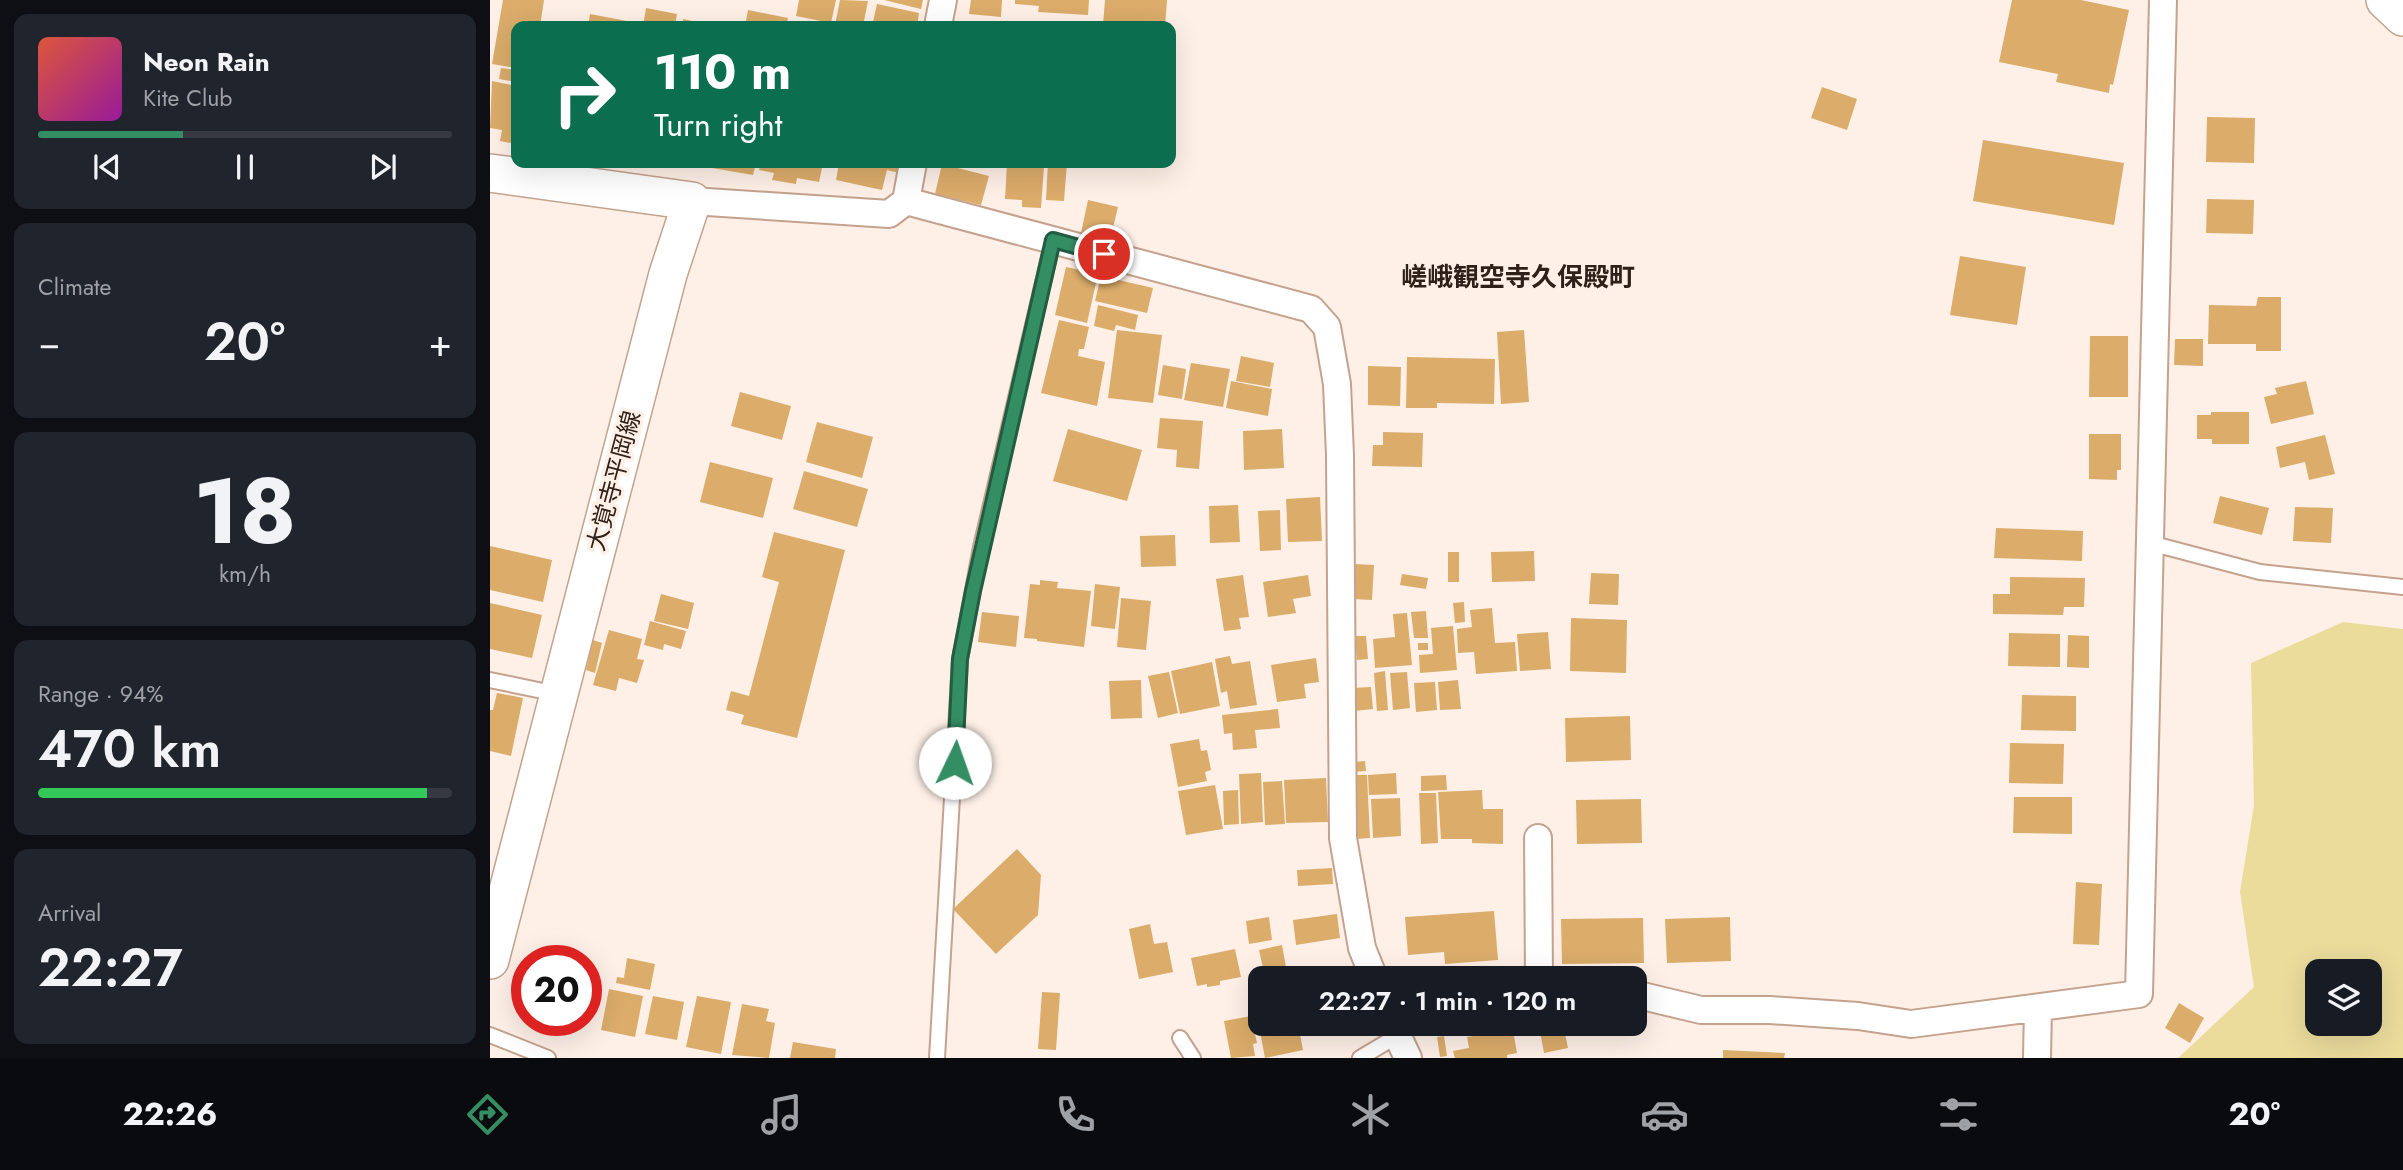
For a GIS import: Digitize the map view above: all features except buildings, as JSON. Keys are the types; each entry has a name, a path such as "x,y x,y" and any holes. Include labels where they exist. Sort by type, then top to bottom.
{"main road":[{"path":"2385,0 2403,17"},
{"path":"490,173 692,201"},
{"name":"大覚寺平岡線","path":"490,960 667,274 692,201"}],"street":[{"path":"939,21 943,0"},
{"path":"1647,997 1702,1010 1770,1010 1858,1016 1911,1024 2139,994 2163,0"},
{"path":"692,201 889,214 906,201 912,168"},
{"path":"906,201 1311,309 1327,327 1337,384 1339,444 1343,838 1362,948 1369,966"},
{"path":"1538,838 1539,966"},
{"path":"2037,1058 2038,1007"}],"lane":[{"path":"937,1058 960,659 981,547 1053,240"},
{"path":"2150,544 2260,572 2403,587"},
{"path":"490,680 558,694"},
{"path":"490,1035 548,1058"},
{"path":"1180,1038 1193,1058"},
{"path":"1360,1058 1399,1039"}],"shaded area":[{"path":"2343,622 2403,629 2403,1058 2178,1058 2254,987 2240,892 2254,805 2251,663"}],"district":[{"name":"嵯峨観空寺久保殿町","path":"1518,277"}],"route":[{"path":"955,763 960,659 981,547 1053,240 1104,254"}]}
